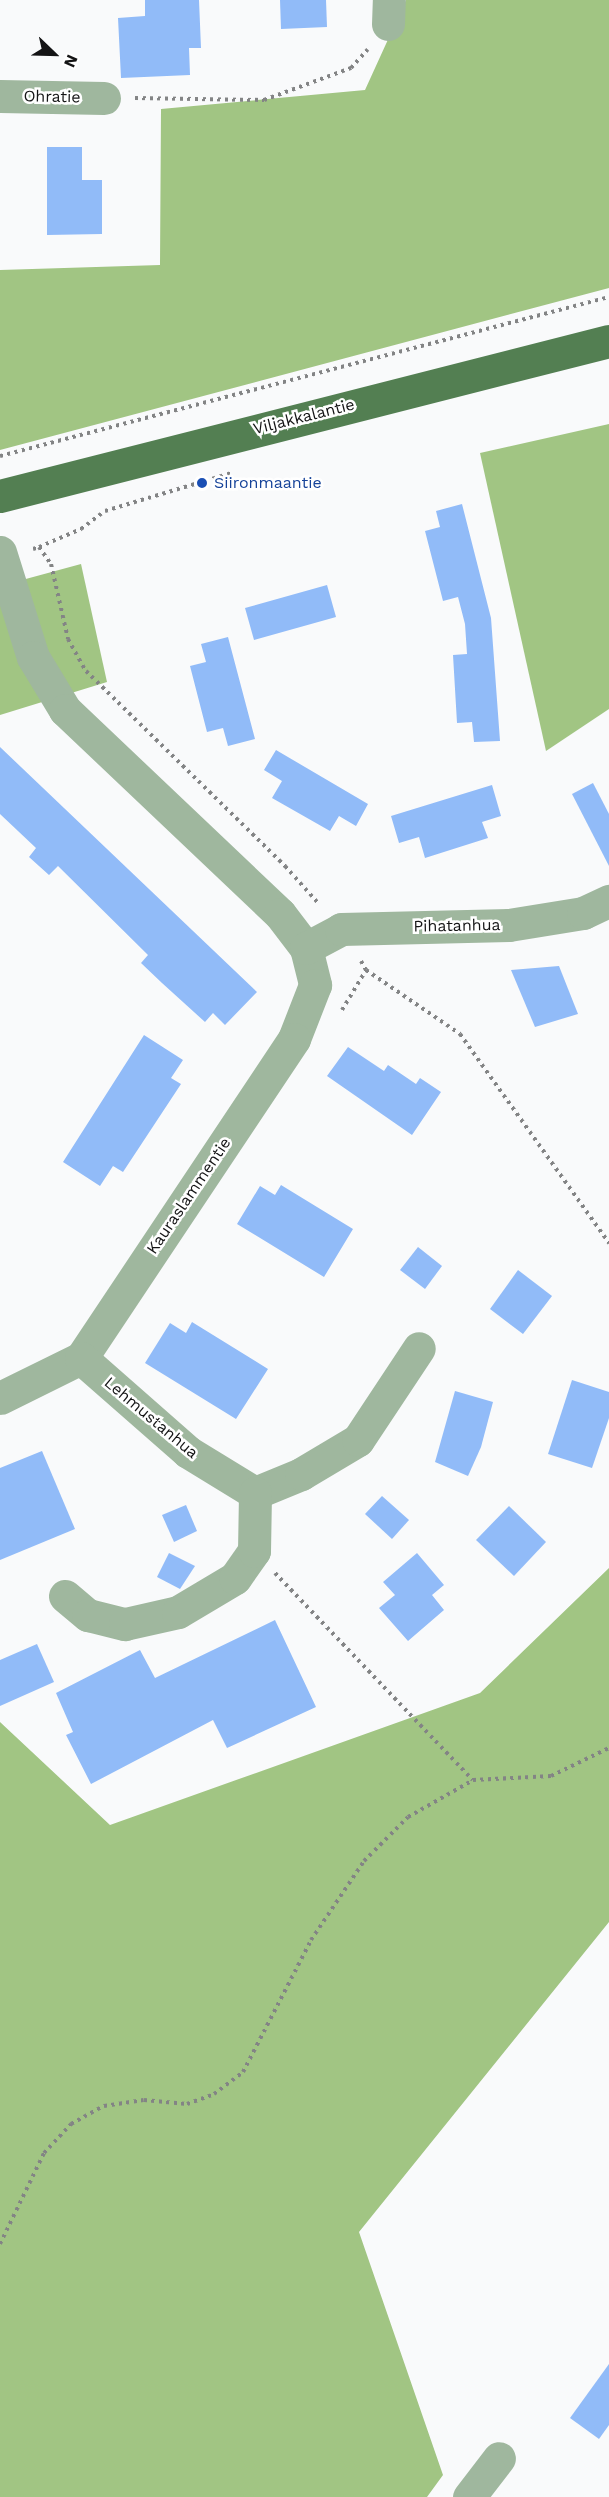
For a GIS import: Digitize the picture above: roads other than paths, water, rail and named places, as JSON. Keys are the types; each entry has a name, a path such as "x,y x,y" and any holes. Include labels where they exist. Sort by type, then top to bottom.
{"main road":[{"name":"Viljakkalantie","path":"0,496 609,341"}],"street":[{"name":"Ohratie","path":"0,96 104,98"},
{"path":"1,555 33,657 65,710 280,914 306,948"},
{"name":"Pihatanhua","path":"306,948 341,929 510,925 583,913 609,901"},
{"name":"Kauraslammentie","path":"0,1398 81,1358 294,1039 315,985 306,948"},
{"path":"65,1596 88,1615 125,1624 178,1612 236,1578 254,1551 255,1493 301,1474 358,1440 419,1348"},
{"name":"Lehmustanhua","path":"81,1358 188,1452 255,1493"},
{"path":"469,2497 498,2458"}],"place":[{"name":"Siironmaantie","path":"202,483"}]}
